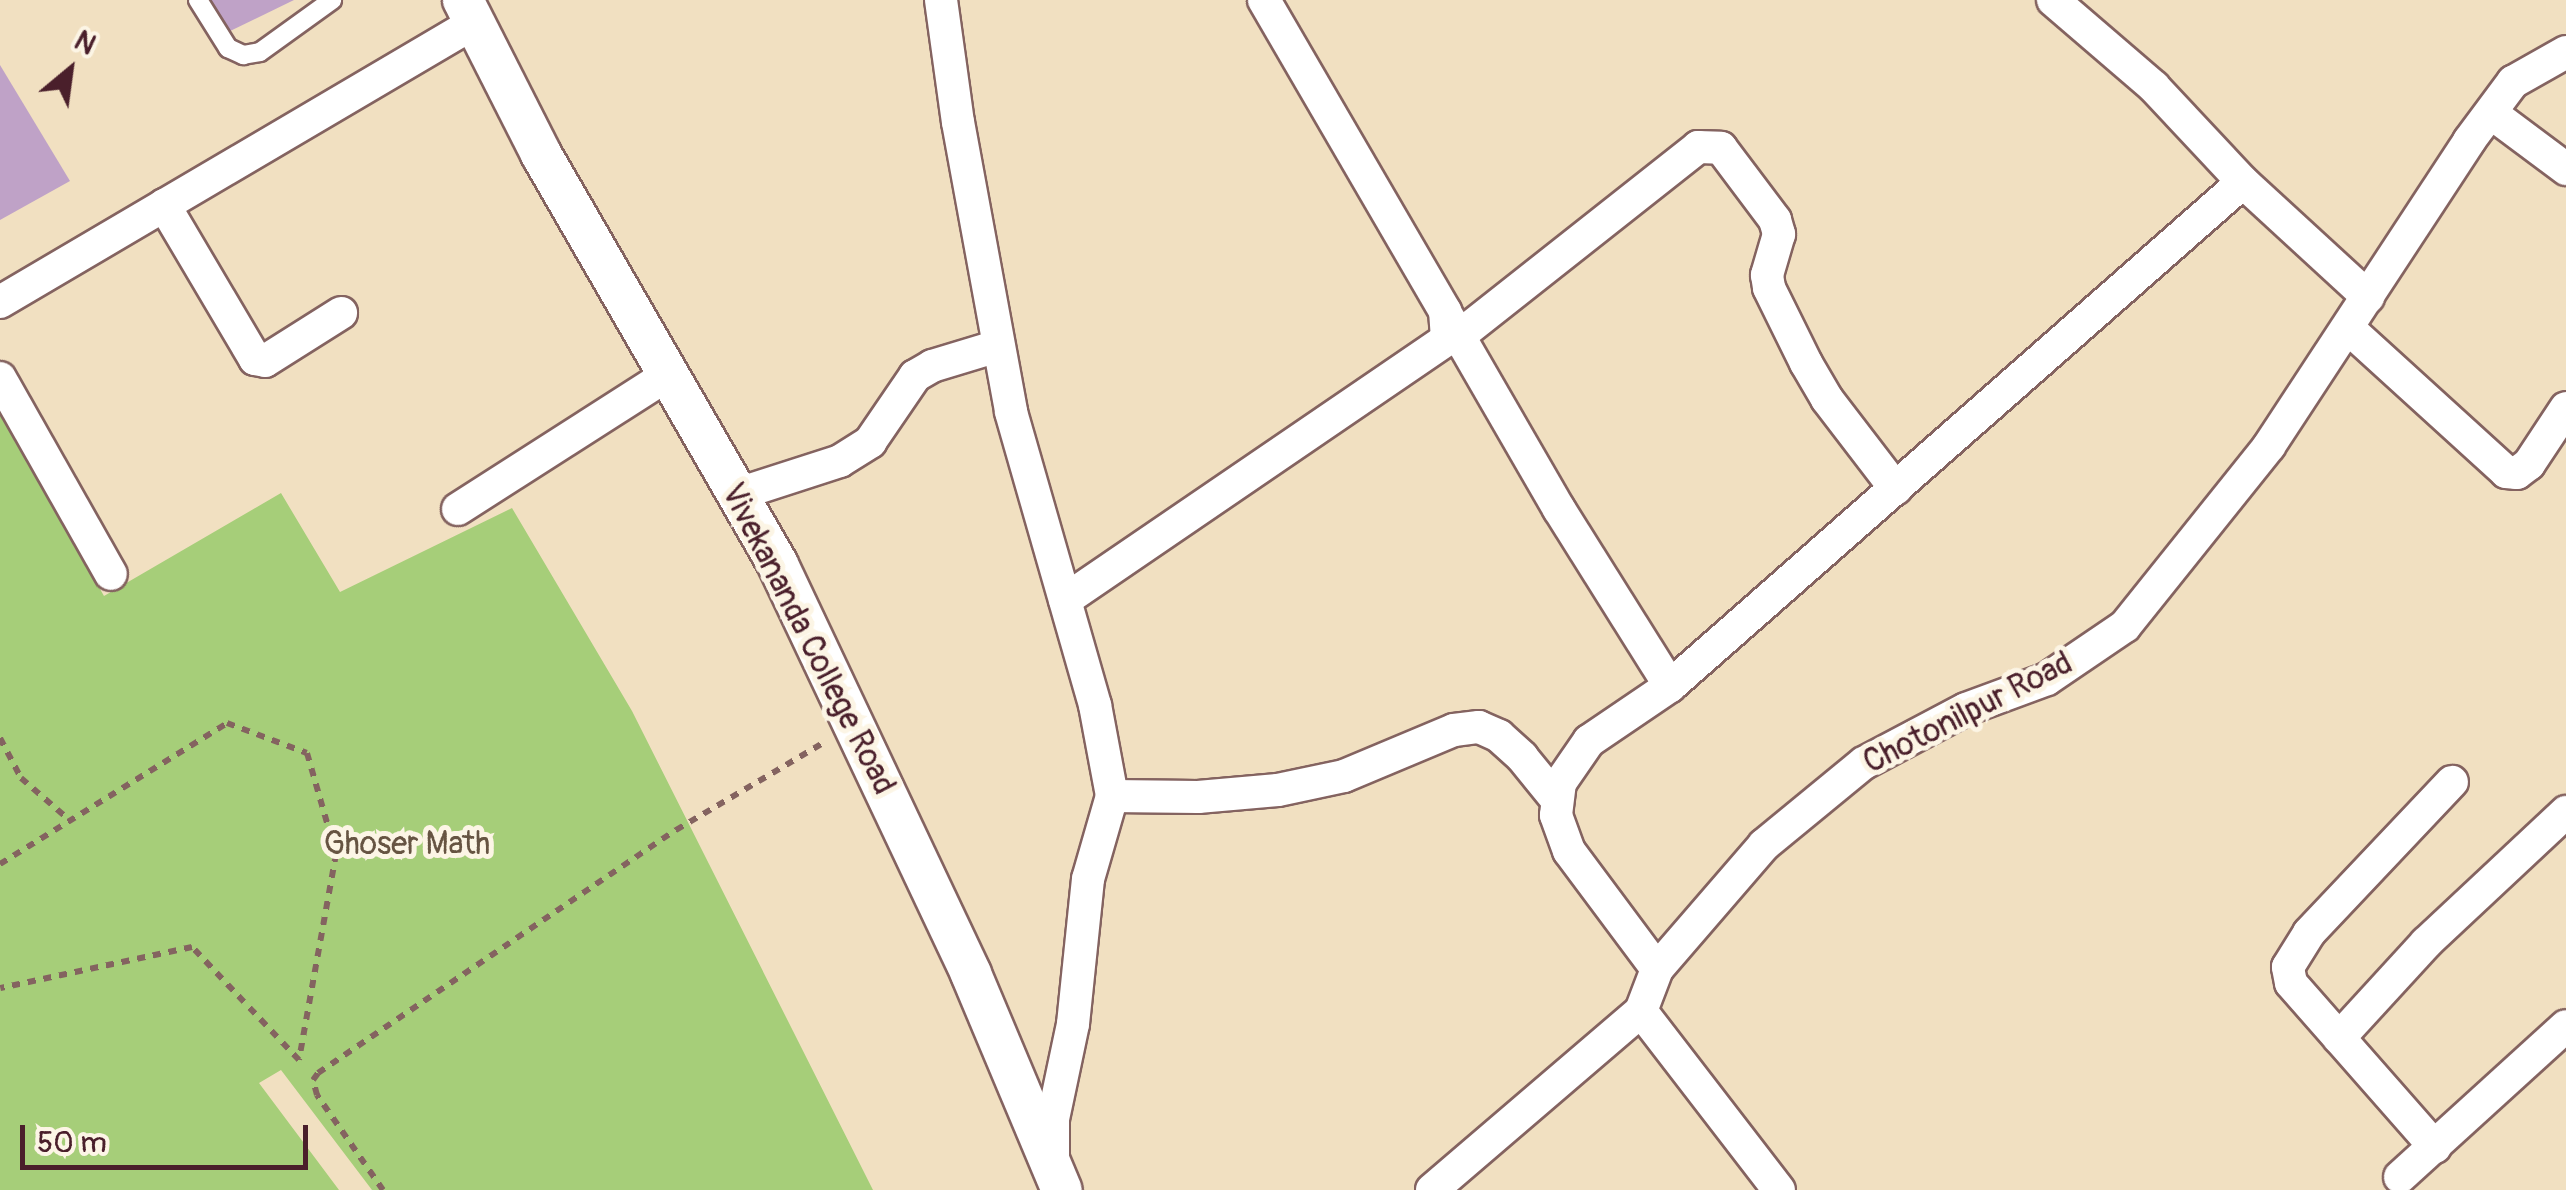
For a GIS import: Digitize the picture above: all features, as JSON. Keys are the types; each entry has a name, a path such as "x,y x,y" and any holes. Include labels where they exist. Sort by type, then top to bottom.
{"street":[{"path":"941,0 998,346 1028,481 1095,706 1112,796 1088,878 1073,1024 1053,1119 1058,1180"},
{"path":"1264,0 1670,686"},
{"path":"2053,0 2154,86 2243,182 2368,296"},
{"path":"0,302 164,205 468,12"},
{"name":"Vivekananda College Road","path":"468,12 541,154 778,565 987,1010 1058,1180"},
{"name":"Chotonilpur Road","path":"1432,1190 1642,1010 1657,969 1764,845 1864,762 1966,708 2047,679 2126,626 2269,446 2513,82 2566,52"},
{"path":"2491,112 2566,169"},
{"path":"1065,600 1436,350 1447,339 1452,323 1698,147 1722,148 1775,220 1780,234 1770,257 1769,288 1827,399 1896,489"},
{"path":"1657,969 1570,852 1556,815 1560,783 1590,741 1670,686 2243,182"},
{"path":"164,205 255,359 265,361 341,313"},
{"path":"2348,328 2506,472 2517,474 2529,464 2566,408"},
{"path":"738,494 840,461 870,442 915,376 932,366 998,346"},
{"path":"458,509 666,376"},
{"path":"0,378 111,574"},
{"path":"1112,796 1198,797 1278,790 1344,776 1454,730 1479,728 1499,736 1558,800"},
{"path":"2434,1147 2292,984 2288,967 2293,953 2452,782"},
{"path":"2339,1038 2494,876 2566,812"},
{"path":"1642,1010 1779,1190"},
{"path":"2400,1186 2434,1147 2566,1026"}],"lane":[{"path":"198,0 228,48 243,55 260,52 332,0"}],"path":[{"path":"0,864 67,818 227,723 307,752 336,854 299,1060 192,947 0,988"},
{"path":"384,1190 316,1095 314,1080 318,1073 676,830 853,724"},
{"path":"0,738 21,778 67,818"}],"green space":[{"name":"Ghoser Math","path":"0,413 104,596 281,493 340,592 512,508 632,711 873,1190 372,1190 281,1070 259,1083 339,1190 0,1190"}],"building":[{"path":"209,0 294,0 226,33"},
{"path":"0,65 70,181 0,220"}]}
